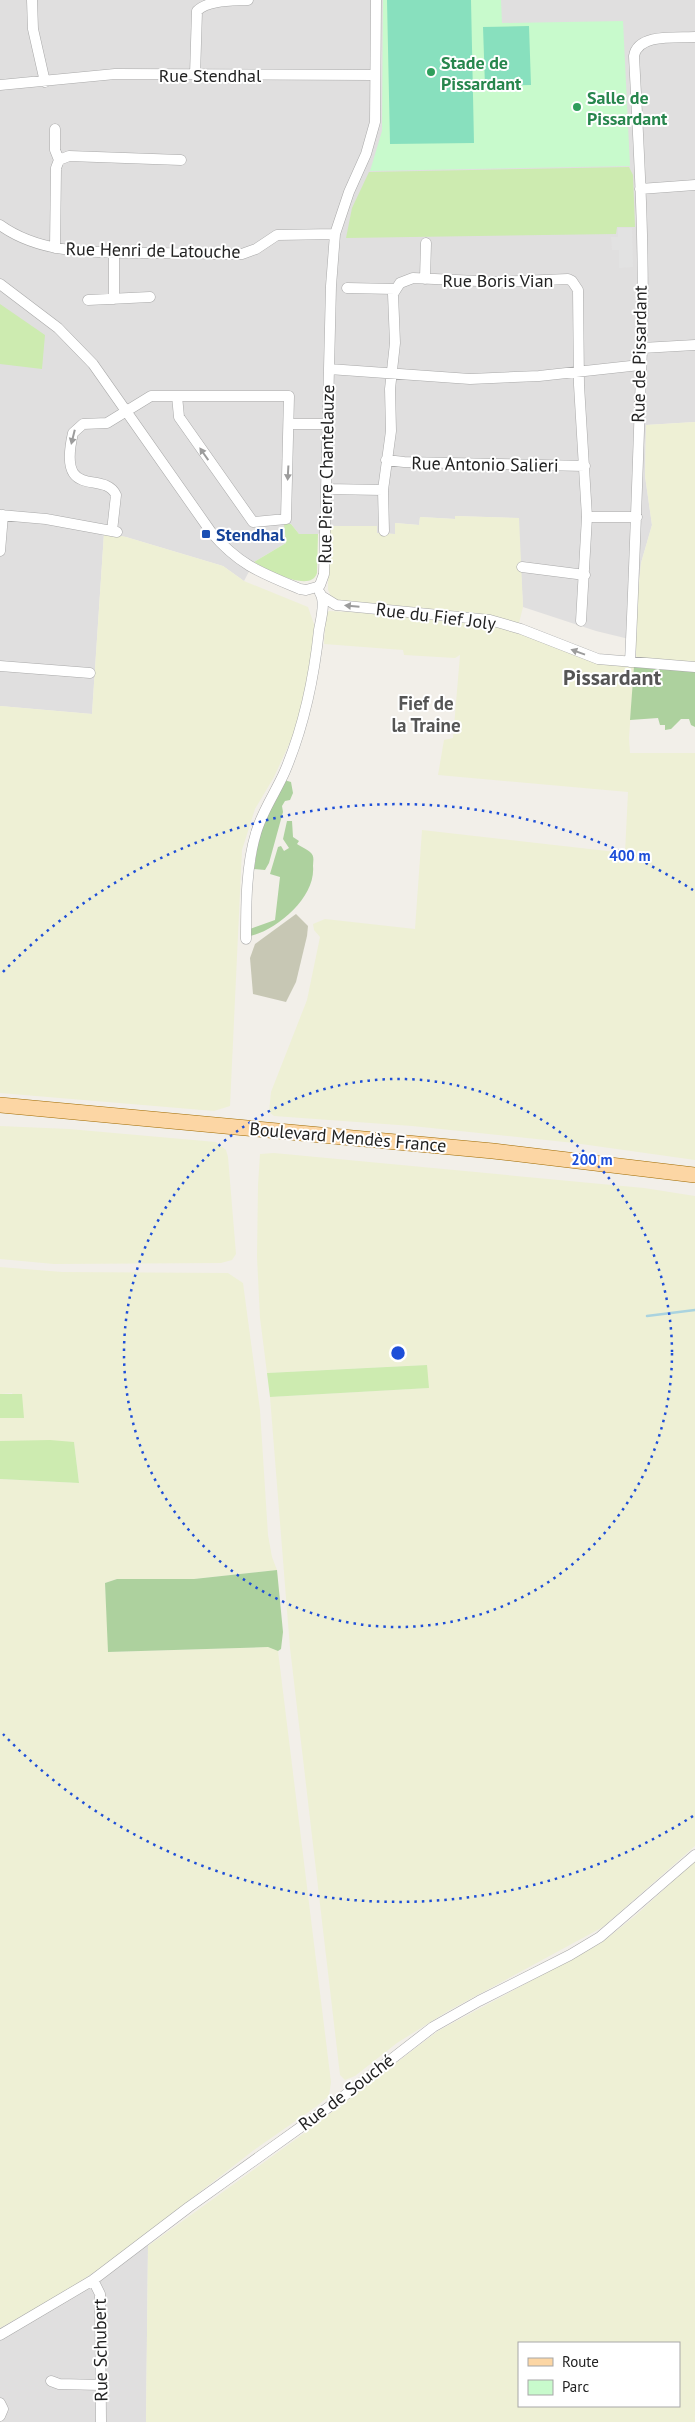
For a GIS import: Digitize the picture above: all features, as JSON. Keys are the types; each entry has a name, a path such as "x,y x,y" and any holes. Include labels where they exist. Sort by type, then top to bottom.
{"main road":[{"name":"Boulevard Mendès France","path":"0,1105 492,1151 695,1175"},
{"name":"Boulevard Mendès France","path":"0,1111 439,1152 695,1181"}],"street":[{"path":"32,0 33,29 45,82"},
{"path":"195,75 197,11 201,7 213,2 248,0"},
{"name":"Rue Pierre Chantelauze","path":"246,939 250,865 256,833 285,771 304,714 316,656 320,585 324,574 331,286 335,234 343,208 371,140 375,122 376,0"},
{"name":"Rue de Pissardant","path":"630,662 642,348 640,189 634,56 637,46 647,40 695,37"},
{"name":"Rue Stendhal","path":"0,85 114,74 375,75"},
{"path":"55,129 55,150 59,160 56,168 55,248"},
{"path":"59,160 69,156 181,160"},
{"path":"640,189 695,185"},
{"name":"Rue Henri de Latouche","path":"0,225 21,238 55,248 114,252 242,254 256,249 277,235 335,234"},
{"path":"425,279 426,243"},
{"path":"114,252 114,299"},
{"name":"Rue Boris Vian","path":"347,288 395,288 406,280 425,279 499,282 568,279 572,281 578,290 579,371"},
{"name":"Rue du Fief Joly","path":"0,286 70,339 103,377 127,409 212,532 230,552 252,569 300,589 320,592 336,605 490,620 521,629 587,656 630,662 695,667"},
{"path":"384,531 383,490 391,431 391,375 395,343 392,299 395,288"},
{"path":"88,300 150,297"},
{"path":"642,348 695,345"},
{"path":"329,369 391,375 470,379 640,365"},
{"path":"579,371 587,517 581,621"},
{"path":"0,551 2,515 46,519 115,532 116,494 108,486 87,483 76,476 70,464 72,437 80,425 107,423 151,396 177,396 290,396 286,519 253,522 178,417 177,396"},
{"path":"290,424 327,424"},
{"name":"Rue Antonio Salieri","path":"386,460 585,466"},
{"path":"326,489 383,490"},
{"path":"587,517 637,517"},
{"path":"522,567 585,575"},
{"path":"0,666 90,673"},
{"name":"Rue de Souché","path":"0,2335 93,2280 340,2099 433,2027 479,2001 578,1951 600,1937 695,1856"},
{"name":"Rue Schubert","path":"93,2280 100,2294 100,2422"},
{"path":"51,2381 59,2384 100,2385"},
{"path":"0,2403 3,2408 0,2416"}],"shaded area":[{"path":"0,0 695,0 695,422 646,425 645,476 652,525 641,563 633,640 596,631 523,607 518,518 456,516 455,519 420,517 419,525 395,523 395,534 377,533 377,526 329,526 318,534 299,534 291,524 286,543 254,562 244,581 223,566 126,537 104,533 92,714 0,706"},
{"path":"618,228 632,228 633,267 619,268 619,250 612,250 611,237 618,237"},
{"path":"695,422 695,662 637,659 633,640 641,563 652,525 645,476 646,425"},
{"path":"455,516 519,518 523,607 517,631 634,666 629,738 630,753 695,753 695,1160 574,1143 412,1126 274,1116 269,1112 271,1092 307,1000 320,937 314,930 313,924 325,919 415,929 422,830 625,853 628,792 438,775 444,740 453,738 460,655 455,658 404,655 403,650 324,644 326,613 329,611 408,615 338,602 331,596 328,590 328,526 377,526 377,533 395,534 395,523 419,525 420,517 455,519"},
{"path":"104,533 126,537 223,566 244,581 308,607 315,627 310,669 297,727 274,777 255,809 242,850 230,1106 214,1111 0,1093 0,706 92,714"},
{"path":"296,914 308,926 307,936 296,982 286,1002 253,994 250,958 255,944"},
{"path":"0,1126 69,1129 216,1142 226,1150 228,1157 236,1254 232,1260 221,1263 54,1264 0,1259"},
{"path":"274,1153 644,1188 695,1196 695,1846 603,1927 448,2011 397,2043 355,2076 345,2080 340,2075 290,1648 270,1397 428,1388 426,1365 267,1373 260,1318 257,1257 258,1185 260,1154"},
{"path":"0,1267 62,1272 228,1273 243,1283 260,1410 268,1535 272,1557 277,1570 194,1579 117,1579 105,1583 109,1652 268,1647 278,1651 331,2082 329,2096 317,2106 254,2150 115,2258 62,2294 0,2328 0,1479 79,1483 74,1442 0,1441 0,1418 24,1418 12,1393 0,1394"},
{"path":"695,1861 695,2422 146,2422 148,2246 303,2134 438,2031 601,1943 635,1916"},
{"path":"142,2237 148,2246 146,2422 0,2422 0,2328 39,2308"}],"green space":[{"path":"383,0 501,0 502,23 623,21 630,166 370,171 382,131"},
{"name":"Stade de Pissardant","path":"387,0 471,0 474,143 390,144"},
{"path":"529,26 531,85 485,86 483,27"},
{"path":"629,167 633,175 635,227 617,227 616,234 346,238 352,208 369,172"},
{"path":"0,304 45,335 42,369 0,364"},
{"path":"284,524 291,524 299,534 318,534 317,573 313,579 298,581 268,570 254,562 286,543"},
{"path":"634,666 695,669 695,727 691,725 689,719 681,719 671,729 665,730 665,725 660,725 658,718 630,720"},
{"path":"284,780 291,782 293,793 290,800 285,801 282,806 283,812 269,863 265,870 254,869 260,829"},
{"path":"287,821 292,821 293,837 299,841 297,844 313,855 312,878 302,900 293,910 272,927 250,936 250,929 275,920 280,877 270,874 278,847 281,846 284,851 289,848 283,839"},
{"path":"427,1365 429,1388 270,1397 267,1373"},
{"path":"0,1394 22,1394 24,1418 0,1418"},
{"path":"50,1440 74,1442 79,1483 0,1479 0,1441"},
{"path":"277,1570 283,1632 281,1649 278,1651 268,1647 108,1652 105,1583 117,1579 194,1579"}],"waterway":[{"path":"647,1316 695,1310"}],"place":[{"name":"Stade de Pissardant","path":"431,72"},
{"name":"Salle de Pissardant","path":"577,107"},
{"name":"Stendhal","path":"206,534"}],"district":[{"name":"Pissardant","path":"612,677"},
{"name":"Fief de la Traine","path":"426,714"}]}
